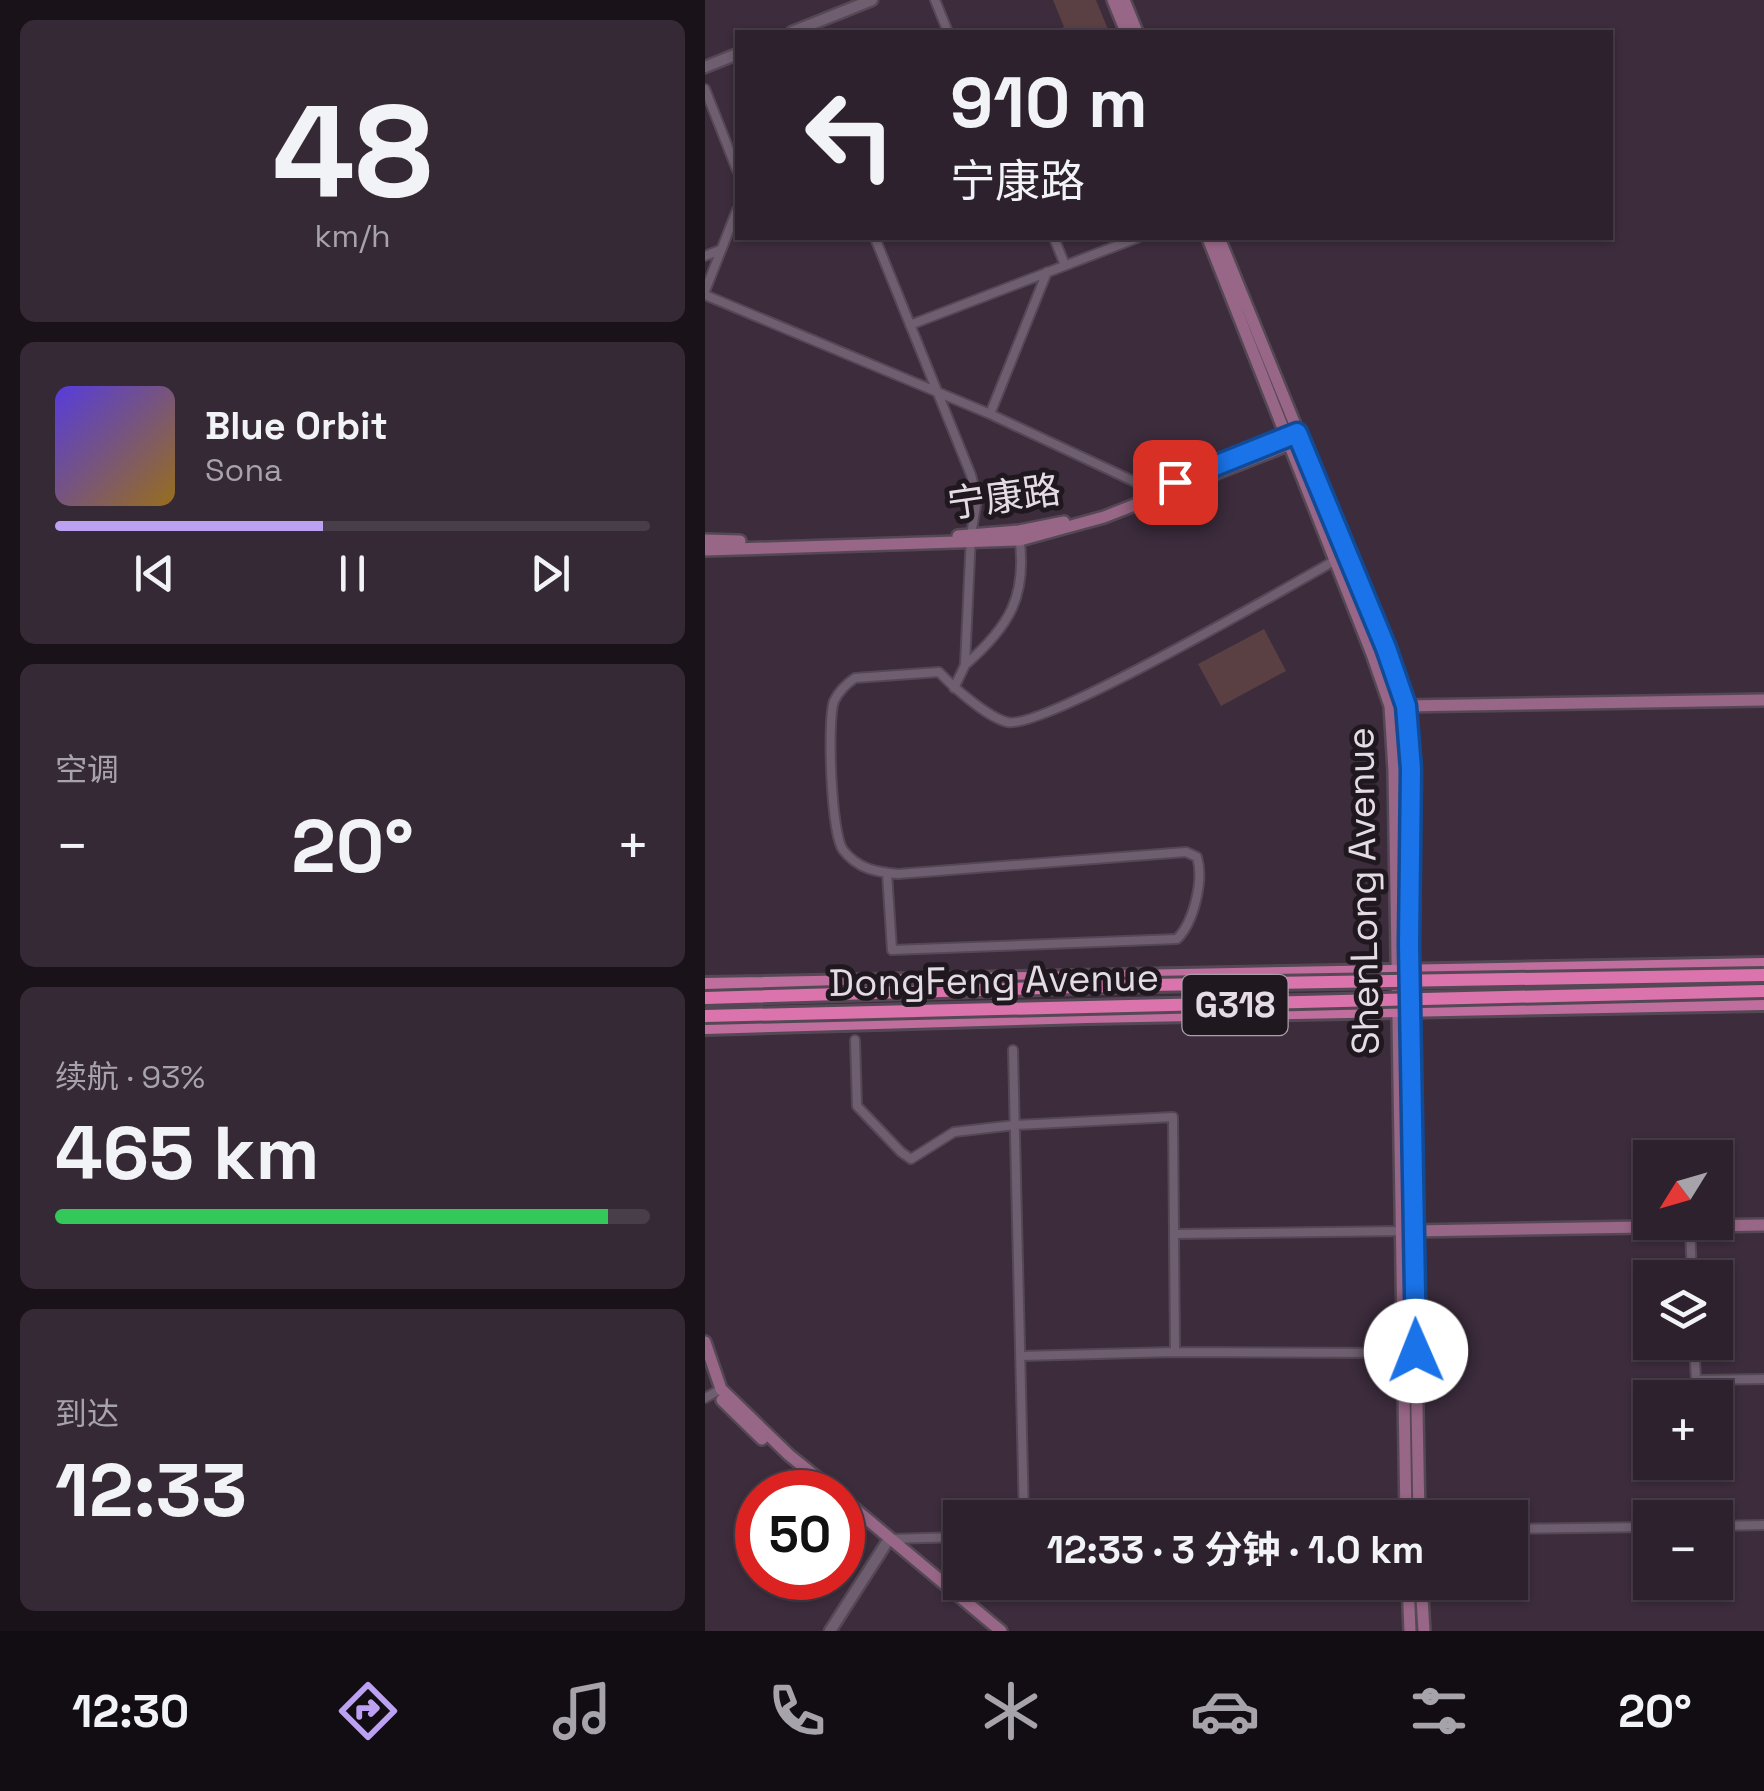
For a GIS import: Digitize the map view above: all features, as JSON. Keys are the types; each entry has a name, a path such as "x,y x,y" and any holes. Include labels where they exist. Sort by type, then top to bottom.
{"highway":[{"name":"DongFeng Avenue","path":"705,998 1147,985 1764,975"},
{"name":"DongFeng Avenue","path":"705,1016 1764,991"}],"main road":[{"path":"1113,0 1124,30"},
{"path":"1124,0 1136,30"},
{"name":"ShenLong Avenue","path":"1209,240 1386,648 1406,706 1411,769 1403,1010 1418,1500"},
{"name":"ShenLong Avenue","path":"1220,240 1390,706 1403,972"},
{"name":"宁康路","path":"705,540 971,539 1019,535 1157,492 1293,439"},
{"path":"705,550 971,539"},
{"path":"1390,706 1764,700"},
{"path":"705,984 1764,964"},
{"path":"705,1028 1764,1004"},
{"path":"1733,1224 1764,1224"},
{"path":"1408,1231 1633,1226"},
{"name":"ShenLong Avenue","path":"1406,1500 1403,1353 1408,1231"},
{"path":"705,1342 714,1393 808,1470"},
{"path":"705,1370 714,1393 798,1470"},
{"path":"865,1520 989,1631"},
{"path":"865,1526 1001,1631"},
{"path":"1408,1600 1410,1631"},
{"path":"1422,1600 1423,1631"}],"street":[{"path":"796,30 872,0"},
{"path":"935,0 947,30"},
{"path":"705,68 735,55"},
{"path":"705,89 735,165"},
{"path":"735,215 705,293 990,414 1157,492"},
{"path":"876,240 977,499 971,539 965,665"},
{"path":"1055,240 1065,266"},
{"path":"910,324 1132,240"},
{"path":"705,256 720,250"},
{"path":"990,414 1047,272"},
{"path":"954,688 965,665 997,635 1018,598 1022,584 1019,535"},
{"path":"887,873 892,950 1177,939 1185,932 1201,869 1197,857 1186,852 995,868 867,871 844,851 835,836 830,732 834,702 843,686 855,678 939,672 954,688 1008,723 1027,720 1093,692 1336,560"},
{"path":"855,1040 857,1106 911,1159 954,1132 1015,1124 1173,1116 1175,1352"},
{"path":"1013,1050 1024,1500"},
{"path":"1175,1234 1408,1231"},
{"path":"1021,1356 1403,1353"},
{"path":"1695,1360 1696,1380 1764,1380"},
{"path":"1733,1526 1764,1526"},
{"path":"1528,1529 1633,1527"},
{"path":"830,1631 887,1542 943,1538"}],"shaded area":[{"path":"1053,0 1096,0 1108,30 1057,30 1064,27"},
{"path":"1264,629 1286,671 1221,706 1198,664"}],"route":[{"path":"1175,482 1297,433 1406,706 1411,769 1409,944 1416,1351"}]}
